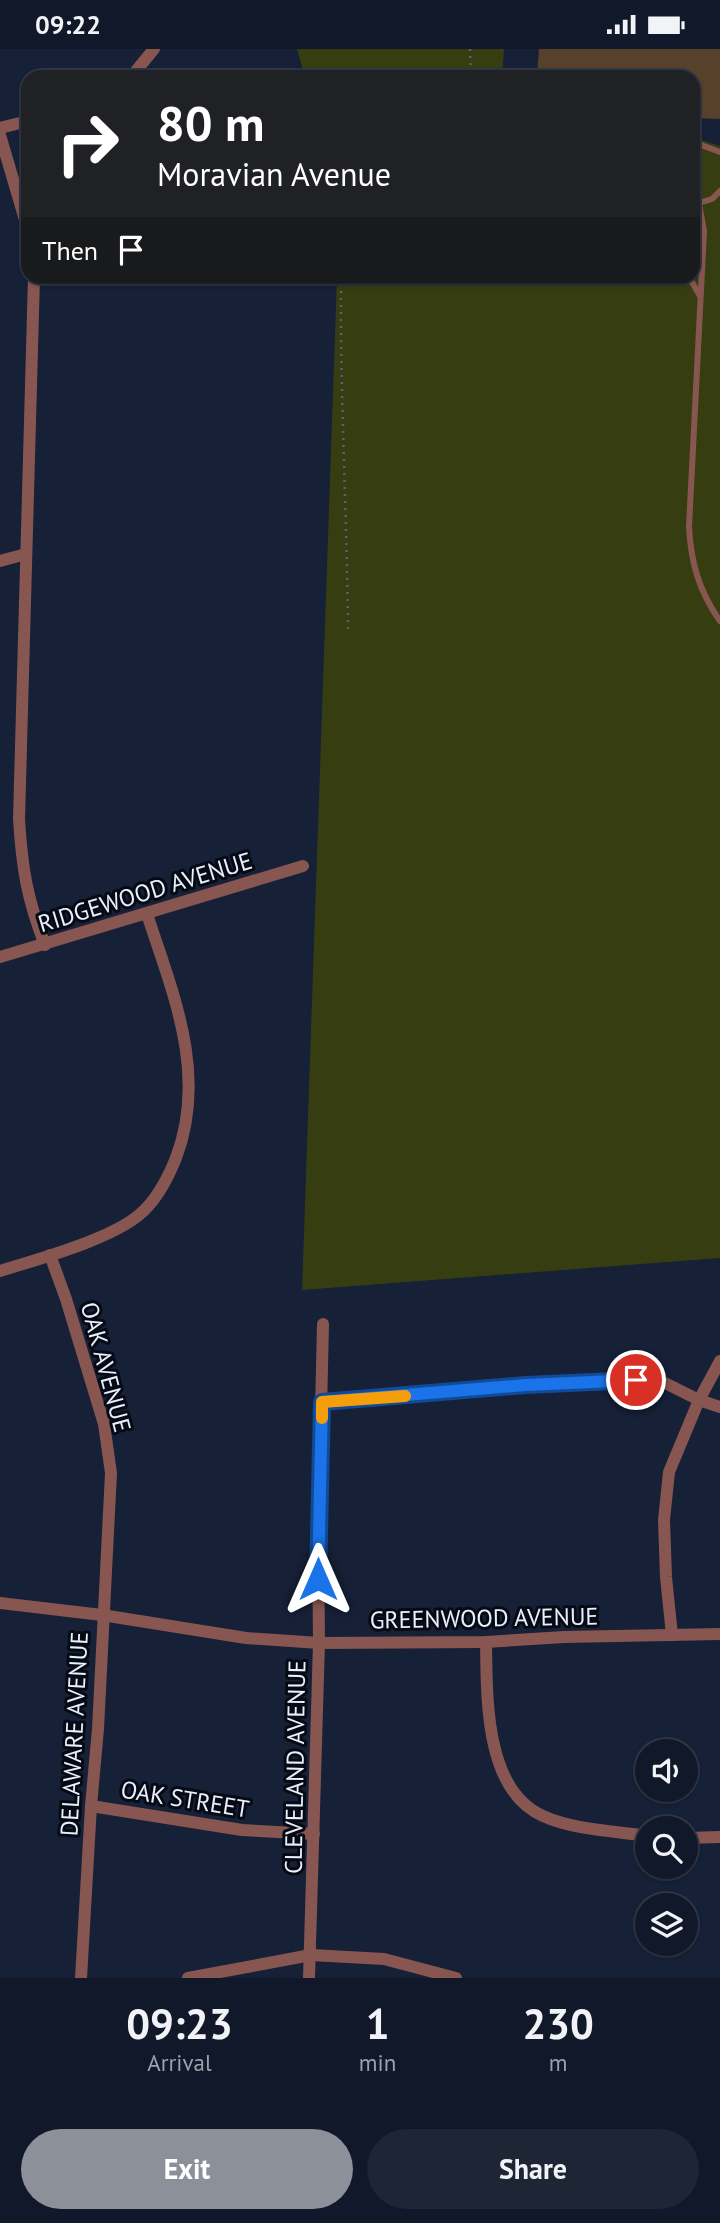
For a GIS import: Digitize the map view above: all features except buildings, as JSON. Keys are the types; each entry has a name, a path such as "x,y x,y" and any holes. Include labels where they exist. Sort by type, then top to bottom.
{"street":[{"path":"137,70 154,49"},
{"path":"0,128 21,123"},
{"path":"0,135 21,206"},
{"path":"34,284 19,819 22,870 32,912 45,945"},
{"path":"0,561 26,554"},
{"name":"RIDGEWOOD AVENUE","path":"0,957 303,866"},
{"path":"0,1271 114,1231 139,1215 168,1180 184,1138 191,1084 183,1023 147,914"},
{"name":"OAK AVENUE","path":"50,1255 104,1424 111,1492"},
{"name":"CLEVELAND AVENUE","path":"309,1978 319,1643 323,1324"},
{"path":"672,1635 664,1520 669,1472 699,1399 720,1361"},
{"path":"322,1402 526,1385 636,1380 665,1383 720,1407"},
{"name":"DELAWARE AVENUE","path":"81,1978 111,1492"},
{"name":"GREENWOOD AVENUE","path":"0,1603 102,1615 246,1639 319,1643 486,1642 564,1637 720,1634"},
{"path":"486,1642 487,1691 496,1756 507,1784 529,1807 542,1816 575,1825 635,1834"},
{"name":"OAK STREET","path":"91,1806 242,1830 314,1835"},
{"path":"698,1837 720,1837"},
{"path":"188,1978 311,1955 384,1959 456,1978"}],"lane":[{"path":"700,145 720,152"},
{"path":"700,203 712,199 720,191"},
{"path":"700,218 704,231 690,538 699,587 720,621"},
{"path":"693,284 701,299"}],"path":[{"path":"470,49 471,70"},
{"path":"341,284 340,367 345,439 348,631"},
{"path":"347,548 354,548"}],"green space":[{"path":"297,49 504,49 502,70 303,70"},
{"path":"700,139 720,146 720,1258 302,1290 337,284 700,284"}],"slow traffic":[{"path":"322,1418 322,1402 405,1396"}],"route":[{"path":"318,1579 322,1402 526,1385 636,1380"}]}
